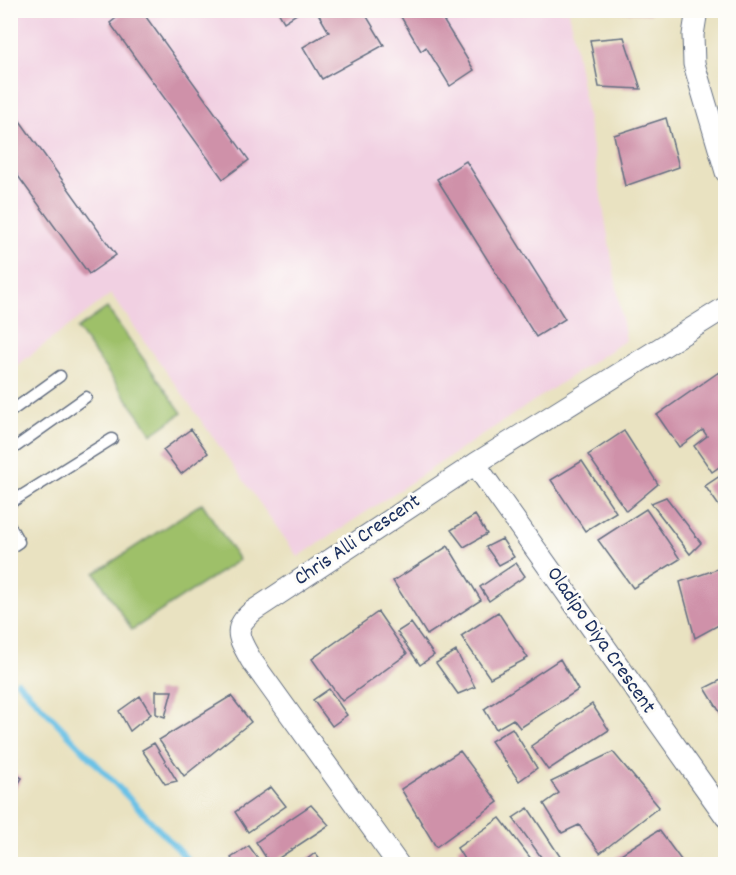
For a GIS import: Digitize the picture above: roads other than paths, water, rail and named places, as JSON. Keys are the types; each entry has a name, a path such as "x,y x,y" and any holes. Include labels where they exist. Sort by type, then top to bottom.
{"street":[{"path":"697,10 693,35 694,64 726,172"},
{"name":"Chris Alli Crescent","path":"398,864 251,660 238,627 253,611 475,464 726,307"},
{"name":"Oladipo Diya Crescent","path":"475,464 726,817"}],"lane":[{"path":"10,412 60,376"},
{"path":"10,451 87,398"},
{"path":"10,503 112,439"},
{"path":"10,526 19,542 10,548"}],"waterway":[{"path":"18,682 192,864"}]}
